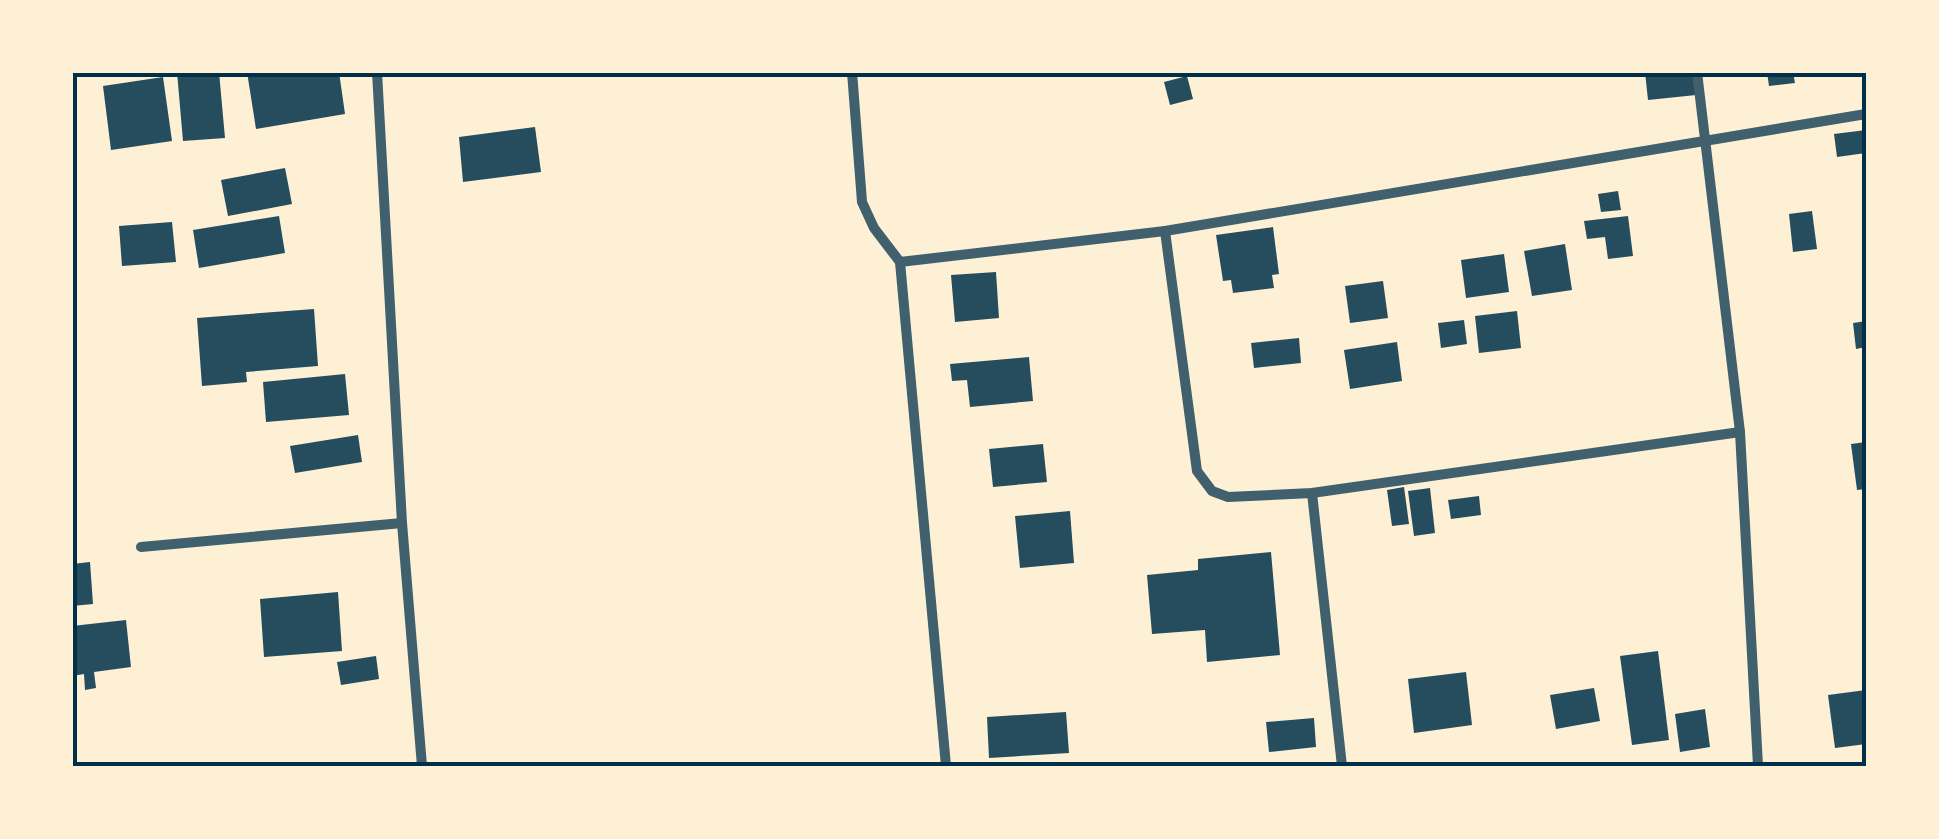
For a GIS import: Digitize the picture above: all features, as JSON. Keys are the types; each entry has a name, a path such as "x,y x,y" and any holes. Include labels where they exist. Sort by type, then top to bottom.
{"street":[{"path":"377,72 402,524 422,766"},
{"path":"852,72 862,202 874,228 900,262 946,766"},
{"path":"1697,72 1740,432 1758,766"},
{"path":"900,262 1164,231 1866,114"},
{"path":"1164,231 1197,471 1212,491 1228,498 1312,493 1740,432"},
{"path":"1312,493 1342,766"},
{"path":"141,547 402,524"}],"building":[{"path":"177,72 219,72 225,138 183,141"},
{"path":"247,72 339,72 345,114 256,129"},
{"path":"1645,72 1694,72 1696,95 1648,100"},
{"path":"1767,72 1793,72 1795,83 1769,86"},
{"path":"1187,76 1193,99 1170,105 1164,82"},
{"path":"163,77 172,141 111,150 103,86"},
{"path":"535,127 541,172 463,182 459,137"},
{"path":"1866,130 1866,153 1837,157 1834,134"},
{"path":"285,168 292,204 228,216 221,180"},
{"path":"1618,191 1621,210 1601,212 1598,194"},
{"path":"1812,211 1817,249 1793,252 1789,214"},
{"path":"279,216 285,253 199,268 193,230"},
{"path":"1628,216 1633,256 1608,259 1605,237 1587,239 1584,221"},
{"path":"172,222 176,262 122,266 119,226"},
{"path":"1273,227 1279,274 1272,275 1274,288 1233,293 1231,280 1223,281 1216,235"},
{"path":"1565,244 1572,290 1532,296 1524,251"},
{"path":"1504,254 1509,292 1466,298 1461,260"},
{"path":"996,272 999,318 955,322 951,275"},
{"path":"1383,281 1388,318 1350,323 1345,286"},
{"path":"314,309 318,366 246,372 247,382 202,386 197,318"},
{"path":"1517,311 1521,348 1479,353 1475,316"},
{"path":"1464,320 1467,344 1441,348 1438,323"},
{"path":"1866,321 1866,347 1856,349 1853,323"},
{"path":"1299,338 1301,363 1254,368 1251,343"},
{"path":"1397,342 1402,381 1350,389 1344,350"},
{"path":"1029,357 1033,401 970,407 967,380 952,381 950,364"},
{"path":"345,374 349,415 266,422 263,382"},
{"path":"358,435 362,462 295,473 290,446"},
{"path":"1866,442 1866,489 1857,490 1851,444"},
{"path":"1043,444 1047,482 993,487 989,449"},
{"path":"1404,487 1409,524 1392,526 1387,490"},
{"path":"1430,488 1435,533 1414,536 1408,491"},
{"path":"1479,496 1481,515 1451,519 1448,500"},
{"path":"1070,511 1074,563 1020,568 1015,516"},
{"path":"1271,552 1280,655 1207,662 1205,630 1152,634 1147,575 1198,570 1198,559"},
{"path":"90,562 93,604 72,606 72,564"},
{"path":"338,592 342,651 264,657 260,599"},
{"path":"126,620 131,667 94,672 96,688 85,690 84,674 72,676 72,626"},
{"path":"1658,651 1669,740 1632,745 1620,656"},
{"path":"376,656 379,679 341,685 337,662"},
{"path":"1466,672 1472,725 1414,733 1408,679"},
{"path":"1594,688 1600,721 1556,729 1550,695"},
{"path":"1866,690 1866,744 1835,748 1828,695"},
{"path":"1705,709 1710,747 1680,752 1675,714"},
{"path":"1066,712 1069,753 989,758 987,717"},
{"path":"1314,718 1316,747 1269,752 1266,722"}]}
